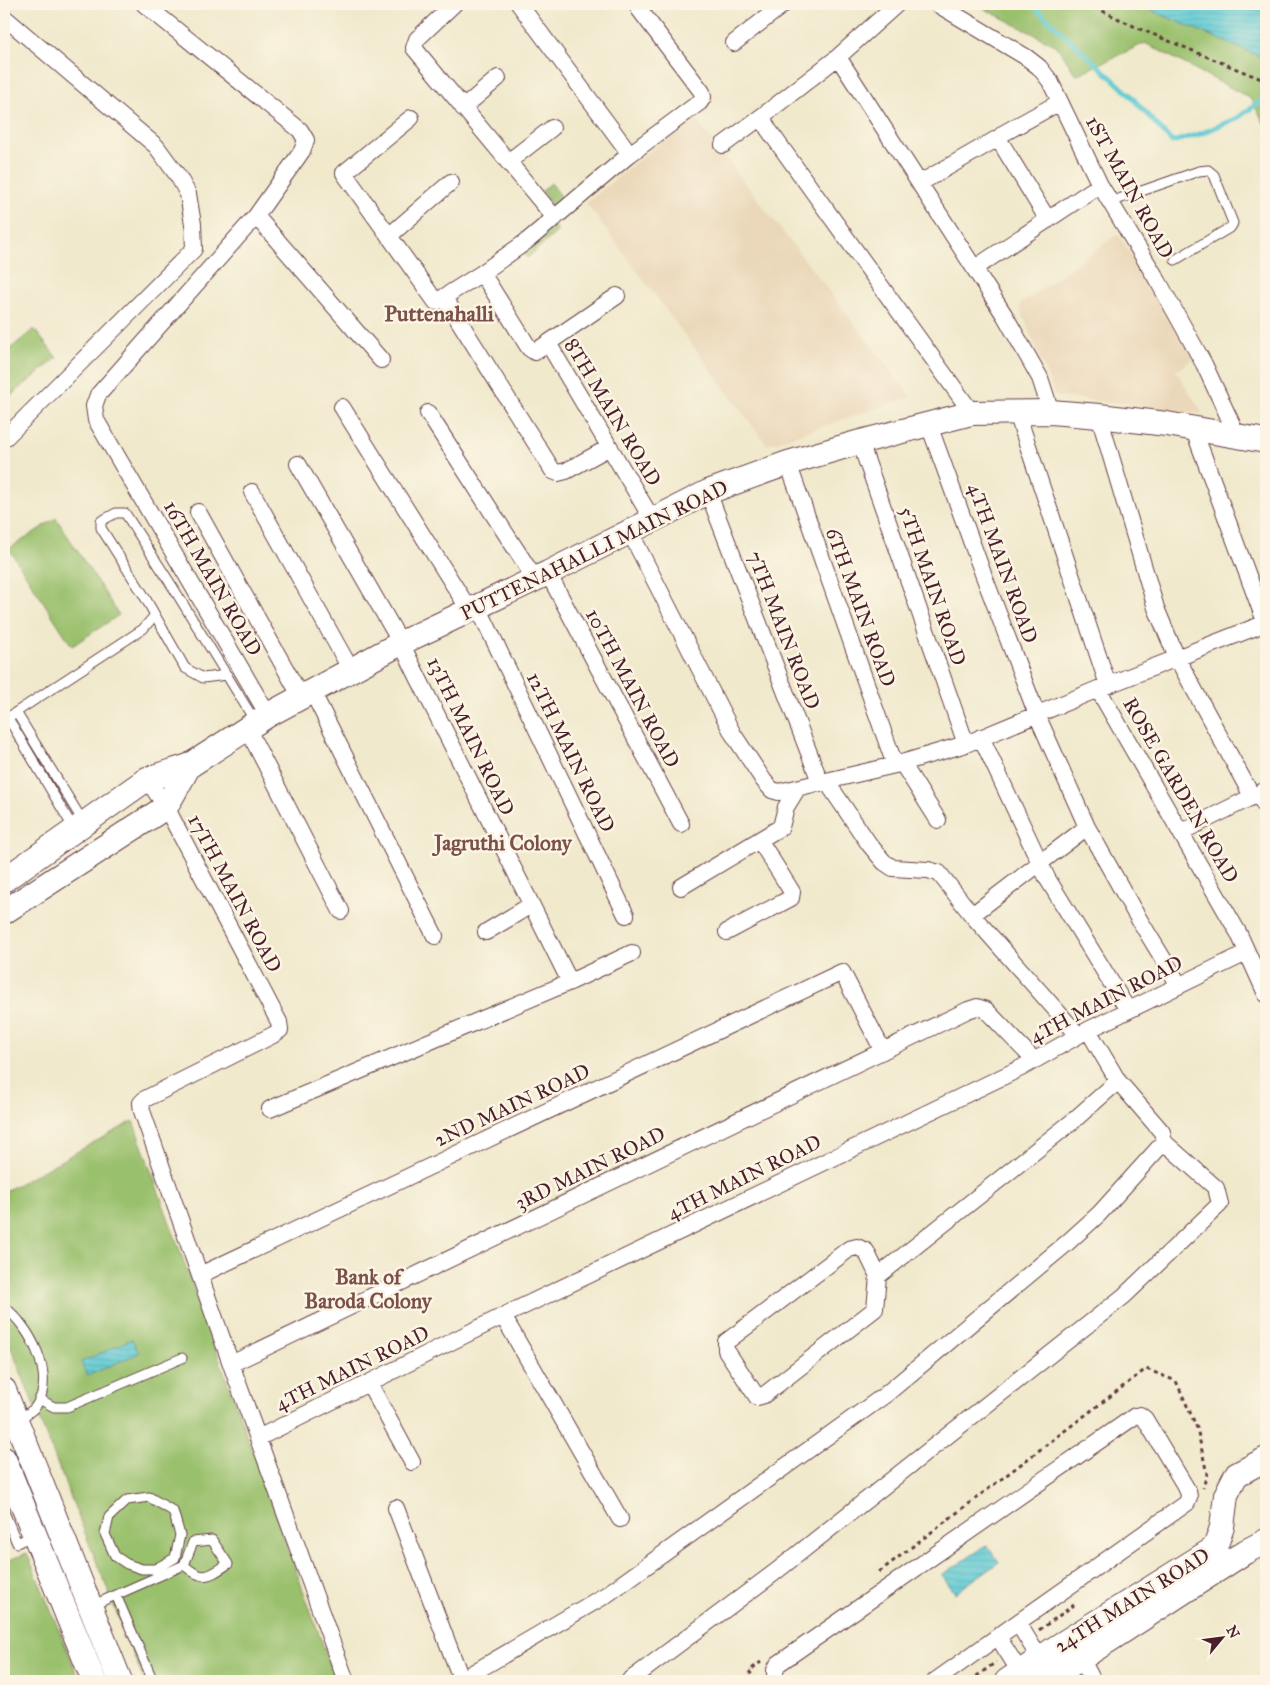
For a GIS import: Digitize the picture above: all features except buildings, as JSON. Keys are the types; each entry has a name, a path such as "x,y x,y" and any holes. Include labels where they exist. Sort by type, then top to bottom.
{"main road":[{"name":"PUTTENAHALLI MAIN ROAD","path":"189,766 257,722 401,643 474,609 708,492 788,463 972,413 1051,412 1099,416 1193,428 1266,441"},
{"path":"4,880 147,779 189,766"},
{"path":"4,912 166,807 189,766"},
{"path":"4,1390 120,1681"},
{"path":"4,1459 94,1681"},
{"name":"24TH MAIN ROAD","path":"1043,1670 1216,1548 1222,1527 1226,1495 1236,1475 1266,1459"},
{"name":"24TH MAIN ROAD","path":"1013,1677 1081,1658 1245,1552 1266,1542"}],"street":[{"name":"16TH MAIN ROAD","path":"144,4 300,130 306,140 302,151 256,216 98,395 94,406 96,420 121,462 257,722 341,911"},
{"path":"454,4 417,39 414,48 555,218"},
{"path":"519,4 630,154"},
{"path":"411,118 344,173 436,302 528,241 630,154 700,102 703,97 702,92 640,9 640,4"},
{"path":"734,43 784,4"},
{"path":"723,145 838,57 897,4"},
{"name":"1ST MAIN ROAD","path":"937,4 1039,67 1050,81 1100,185 1204,364 1237,435"},
{"path":"4,17 156,146 178,176 188,194 194,224 194,249 4,439"},
{"path":"838,57 1005,316 1040,378 1051,412"},
{"path":"463,108 498,78"},
{"path":"920,183 1060,102"},
{"path":"765,114 764,121 768,129 972,413"},
{"path":"508,162 552,128"},
{"path":"1000,137 1001,143 1048,220"},
{"path":"389,236 451,182"},
{"path":"975,268 1100,185"},
{"path":"256,216 381,360"},
{"name":"8TH MAIN ROAD","path":"482,273 529,348 535,352 548,343 652,519"},
{"path":"548,343 617,296"},
{"path":"444,297 553,471 558,473 566,471 610,447"},
{"name":"12TH MAIN ROAD","path":"342,407 474,609 626,915"},
{"name":"10TH MAIN ROAD","path":"428,413 541,576 681,824"},
{"name":"ROSE GARDEN ROAD","path":"1017,413 1104,687 1181,832 1239,934 1266,994"},
{"path":"1099,416 1156,608 1177,658 1261,797 1181,832"},
{"name":"4TH MAIN ROAD","path":"929,424 1037,715 1087,827 1134,911 1179,985"},
{"path":"630,532 733,734 772,790 779,792 797,789 898,764 973,740 1266,624 1193,428"},
{"name":"5TH MAIN ROAD","path":"860,442 973,740 1047,878 1128,1010"},
{"name":"6TH MAIN ROAD","path":"788,463 898,764 938,820"},
{"name":"13TH MAIN ROAD","path":"298,464 401,643 570,982"},
{"path":"252,492 351,670"},
{"name":"7TH MAIN ROAD","path":"629,1681 782,1567 1124,1296 1220,1204 1216,1188 1164,1142 1162,1132 1118,1081 1083,1033 972,915 940,873 928,870 893,868 884,862 824,783 708,492"},
{"path":"198,512 307,694 435,936"},
{"name":"17TH MAIN ROAD","path":"147,779 166,807 279,1022 280,1030 140,1103 200,1276"},
{"path":"681,888 781,827 786,807 797,789"},
{"path":"972,915 1087,827"},
{"path":"727,932 790,898 792,892 760,840"},
{"path":"486,932 532,905"},
{"path":"270,1109 570,982 632,953"},
{"name":"4TH MAIN ROAD","path":"258,1438 503,1316 1034,1060 1128,1010 1246,953"},
{"name":"2ND MAIN ROAD","path":"200,1276 842,972 883,1051"},
{"name":"3RD MAIN ROAD","path":"231,1364 968,1010 977,1007 986,1010 1034,1060"},
{"path":"878,1276 866,1250 858,1247 849,1249 726,1342 726,1350 757,1396 764,1395 875,1308 878,1276 1073,1121 1118,1081"},
{"path":"396,1508 461,1681 606,1595 885,1395 1099,1214 1164,1142"},
{"path":"200,1276 346,1681"},
{"path":"503,1316 620,1519"},
{"path":"369,1383 412,1462"},
{"path":"775,1681 775,1670 778,1664 1135,1416 1140,1415 1145,1419 1188,1491 1187,1503 935,1681"},
{"path":"1018,1623 1043,1670"},
{"path":"998,1638 1013,1677"},
{"path":"1081,1658 1093,1681"}],"lane":[{"path":"1110,202 1200,171 1208,170 1214,175 1233,224 1175,260"},
{"path":"226,675 203,678 185,668 144,594 101,528 102,521 116,513 125,512 257,722"},
{"path":"79,826 6,719 143,629 155,615"},
{"path":"16,712 79,826"},
{"path":"4,1307 26,1328 43,1370 43,1391 36,1407 16,1421"},
{"path":"39,1399 54,1407 67,1407 182,1358"},
{"path":"90,1606 116,1595 157,1573 176,1558 180,1535 173,1511 149,1497 127,1500 109,1517 105,1534 115,1556 127,1564 157,1573 184,1565"},
{"path":"4,1512 17,1543 35,1535"},
{"path":"212,1540 228,1564 210,1576 195,1575 184,1565 193,1542 212,1540"},
{"path":"116,1595 153,1681"}],"path":[{"path":"1088,4 1140,29 1266,81"}],"shaded area":[{"path":"693,116 911,397 767,445 586,203"},
{"path":"1118,234 1196,357 1176,371 1203,414 1055,396 1019,305"}],"green space":[{"path":"975,4 1266,4 1266,126 1250,98 1145,43 1076,75 1057,46"},
{"path":"551,183 563,199 553,208 542,191"},
{"path":"554,225 558,231 527,258 523,252"},
{"path":"34,329 57,358 4,401 4,354"},
{"path":"56,518 119,615 72,646 9,549"},
{"path":"133,1121 336,1681 144,1681 4,1330 4,1192"},
{"path":"27,1553 80,1681 4,1681 4,1562"}],"water":[{"path":"1136,4 1266,4 1266,59"},
{"path":"132,1339 139,1353 87,1376 81,1362"},
{"path":"987,1545 999,1562 955,1593 942,1575"}],"waterway":[{"path":"1031,4 1128,93 1172,142 1200,134 1239,117 1266,97"}],"district":[{"name":"Puttenahalli","path":"439,313"},
{"name":"Jagruthi Colony","path":"503,843"},
{"name":"Bank of Baroda Colony","path":"368,1289"}]}
